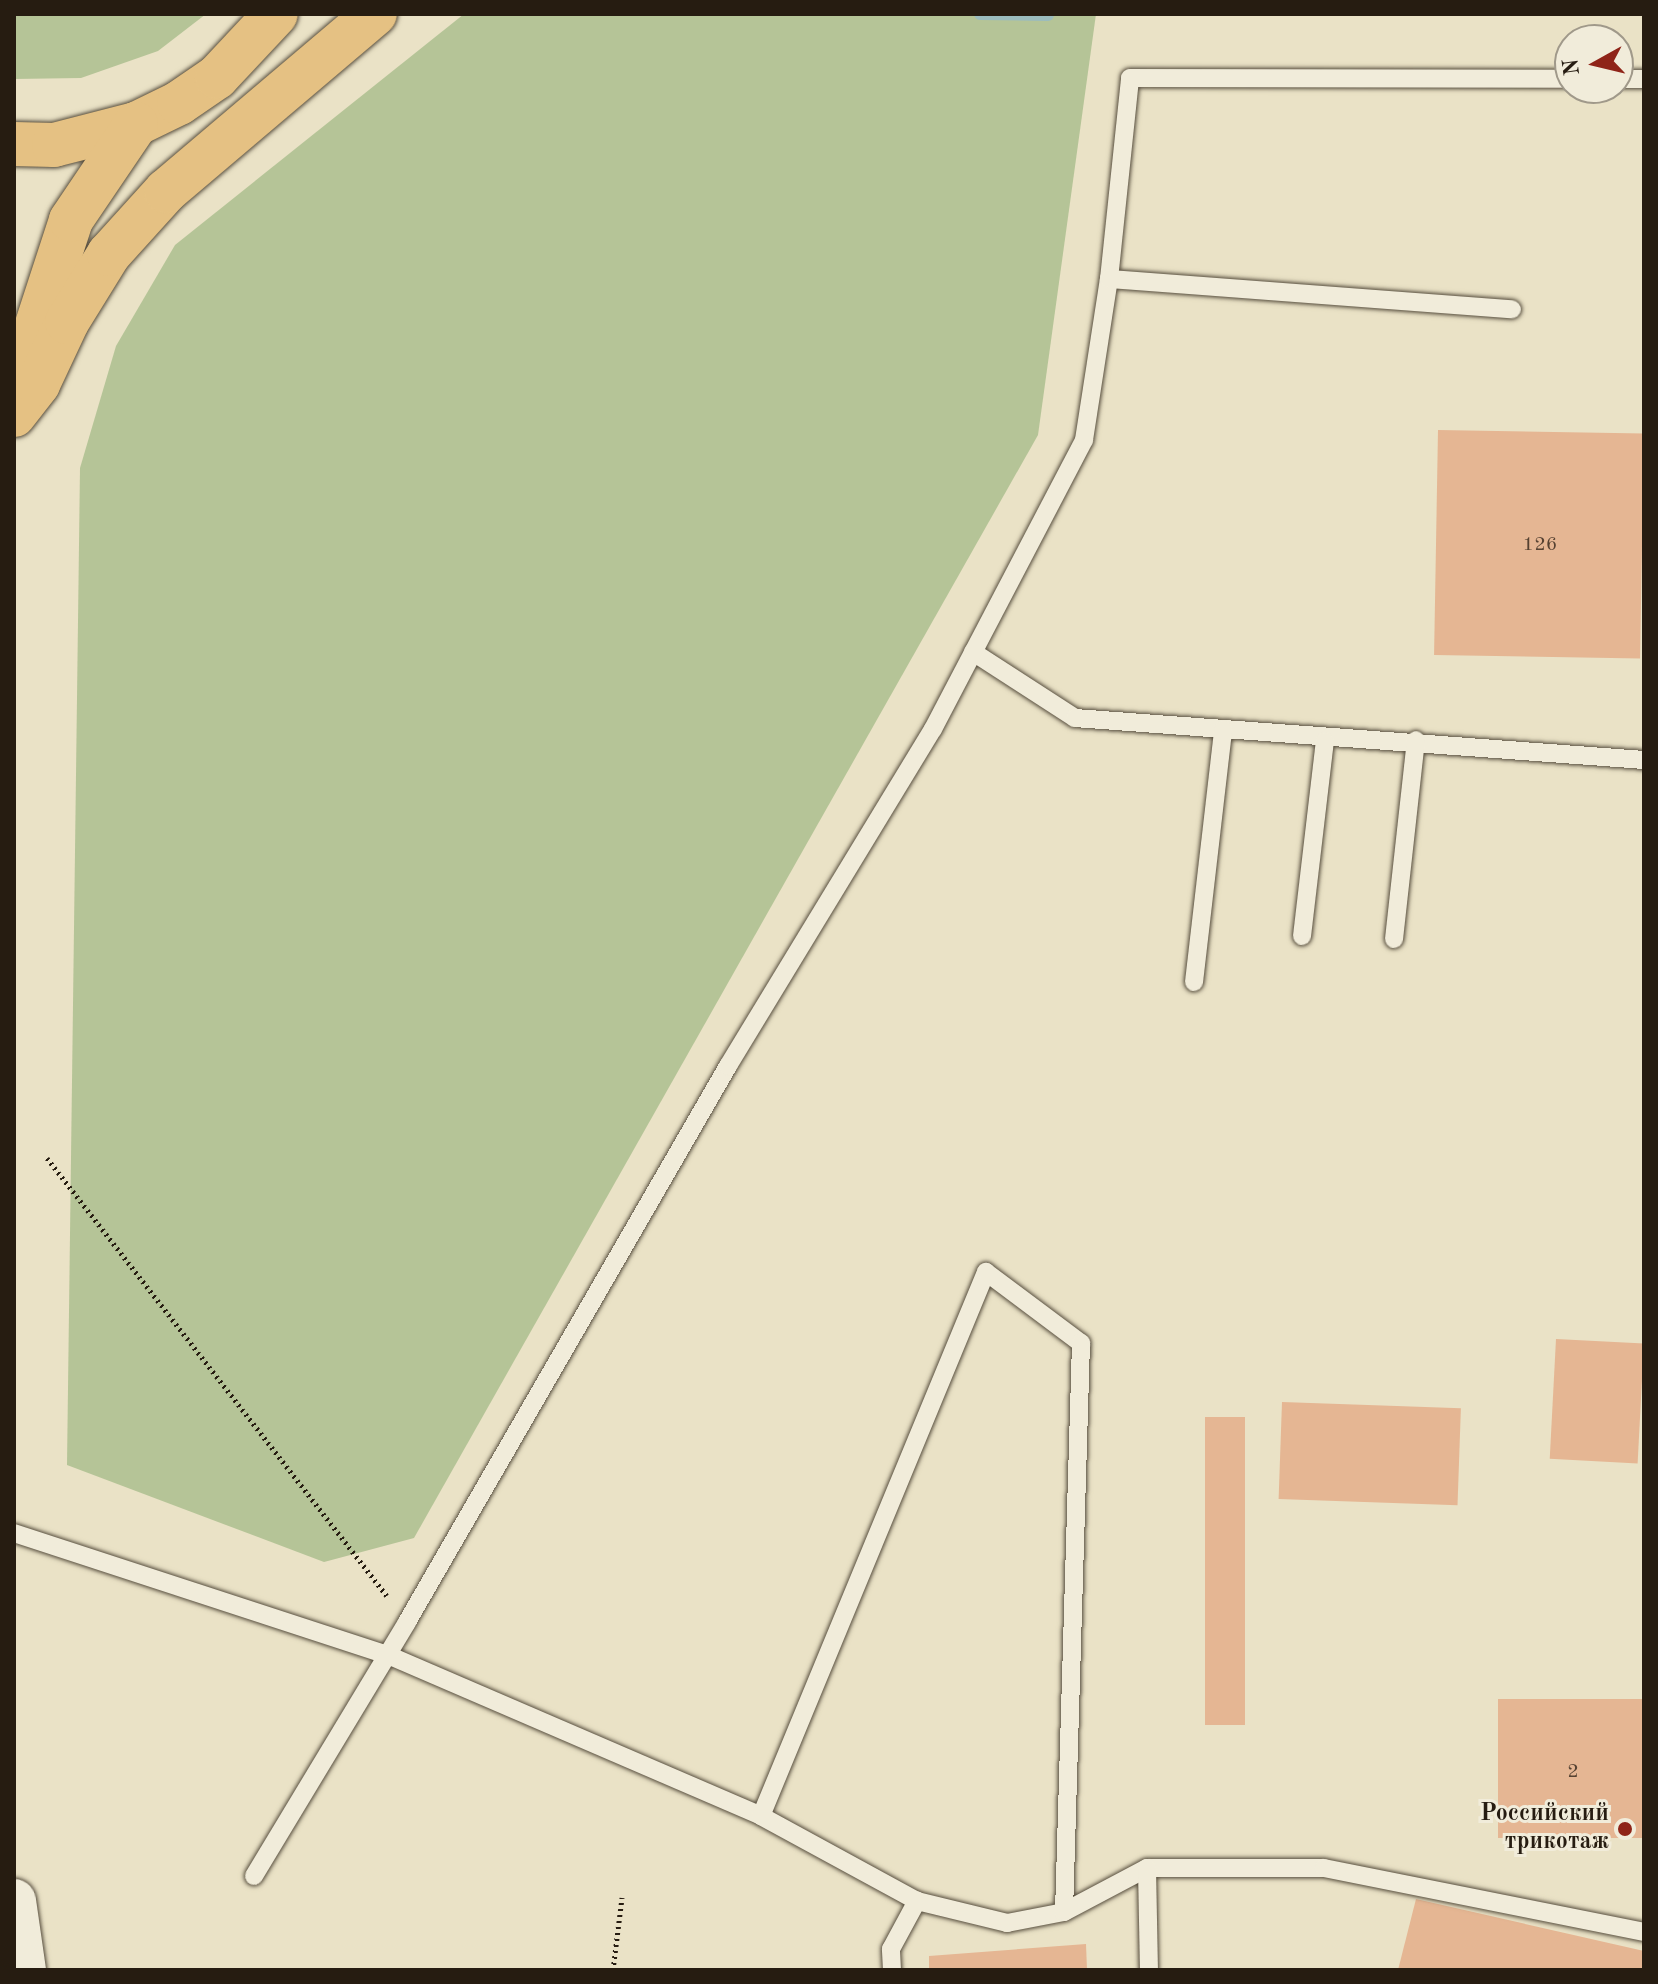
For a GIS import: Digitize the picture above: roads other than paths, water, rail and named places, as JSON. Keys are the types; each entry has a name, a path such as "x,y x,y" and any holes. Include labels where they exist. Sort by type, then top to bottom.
{"main road":[{"path":"14,144 54,145 136,124 217,77 276,14"},
{"path":"14,415 38,384 67,322 109,254 147,212 375,14"},
{"path":"14,398 61,241 90,186 136,124"},
{"path":"14,1901 24,1970"}],"lane":[{"path":"254,1876 388,1655 973,652 1084,440 1109,279 1130,78 1554,79"},
{"path":"1109,279 1512,309"},
{"path":"973,652 1075,718 1325,741 1416,740 1644,760"},
{"path":"1194,982 1223,730"},
{"path":"1394,939 1416,740"},
{"path":"1302,936 1325,741"},
{"path":"761,1816 986,1272 1081,1343 1064,1912"},
{"path":"14,1533 388,1655 761,1816 917,1901 1007,1923 1064,1912 1147,1868 1324,1868 1644,1932"},
{"path":"1147,1868 1149,1970"},
{"path":"892,1970 891,1949 917,1901"}],"waterway":[{"path":"980,14 1048,15"}],"place":[{"name":"Российский трикотаж","path":"1625,1829"}]}
